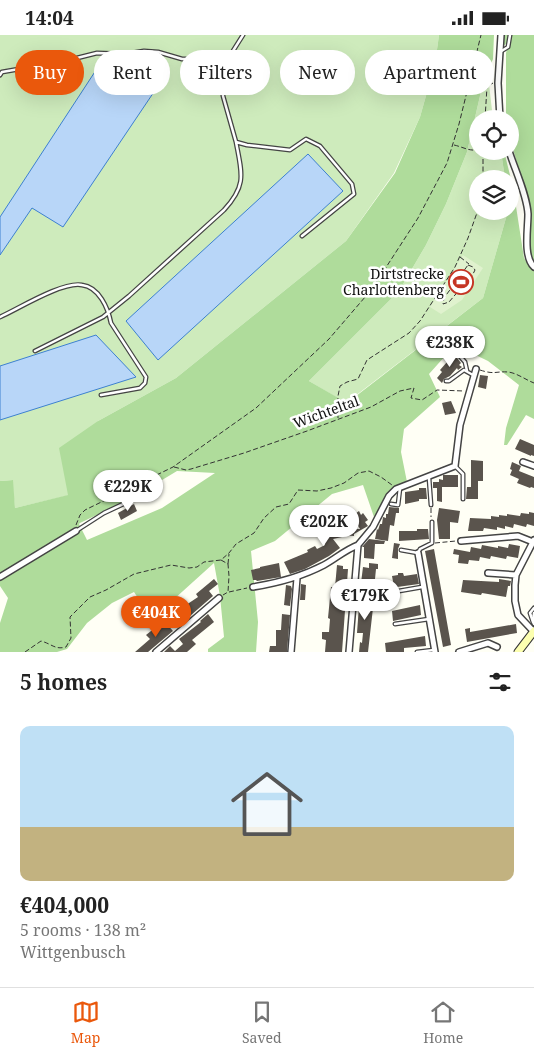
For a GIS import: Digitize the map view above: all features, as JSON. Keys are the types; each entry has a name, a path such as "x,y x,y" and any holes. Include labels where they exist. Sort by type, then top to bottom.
{"main road":[{"path":"518,652 533,634"}],"street":[{"path":"500,35 498,83 500,110"},
{"path":"512,160 528,212 528,254 530,263 534,267"},
{"path":"253,587 297,578 358,545 373,527 389,496 398,488 455,466 460,425 476,369"},
{"path":"523,461 534,466"},
{"path":"0,577 30,557 76,531"},
{"path":"461,541 518,535 534,541 516,575 515,601 518,615 533,634"},
{"path":"349,652 358,545"},
{"path":"418,553 435,651"},
{"path":"488,573 516,575"},
{"path":"292,652 297,578"},
{"path":"156,652 220,597"},
{"path":"458,652 488,643 497,647"}],"lane":[{"path":"234,50 243,35"},
{"path":"499,53 508,47 510,35"},
{"path":"1,73 97,53 125,54 144,51 158,52 180,58"},
{"path":"35,351 76,332 109,313 235,199 241,184 241,171 236,142 223,95"},
{"path":"236,142 290,150 306,139 320,146 352,184 354,195 302,236"},
{"path":"0,317 54,291 71,285 83,285 95,291 109,313 111,323 146,377 146,383 140,388 101,395"},
{"path":"458,354 465,363 467,371 474,377"},
{"path":"446,381 450,381 460,371 467,371"},
{"path":"455,466 463,474 463,499"},
{"path":"429,476 431,505"},
{"path":"391,504 398,505 401,491 398,488"},
{"path":"76,531 104,513 134,499"},
{"path":"401,550 418,553 420,549 432,543 432,522"},
{"path":"399,591 424,587"},
{"path":"533,623 530,613 534,608"},
{"path":"533,623 534,613"},
{"path":"395,624 429,619"},
{"path":"417,652 435,651"}],"path":[{"path":"76,531 77,520 86,510 173,467 256,409 335,331 372,289 410,232 447,163 481,35"},
{"path":"485,110 487,87 491,83 498,83"},
{"path":"453,144 469,151"},
{"path":"338,419 338,393 340,386 358,379 367,360 416,327 452,273 474,220"},
{"path":"460,257 475,270 452,300 447,304 443,304 444,298 469,265"},
{"path":"476,369 491,374 513,373 534,383"},
{"name":"Wichteltal","path":"173,467 186,470 191,469 262,447 371,407 400,391 414,388 411,398 422,400 437,390 469,392"},
{"path":"25,652 41,641 48,643 54,648 66,647 71,638 70,617 90,597 134,574 170,565 189,568 196,567 204,562 220,560 236,544 254,533 264,518 276,507 289,504 298,490 316,491 331,488 344,483 358,473 369,471 398,488"},
{"path":"431,505 432,522"},
{"path":"432,543 461,541"},
{"path":"228,592 229,553"},
{"path":"220,560 228,564"},
{"path":"220,597 228,592 253,587"}],"green space":[{"path":"0,35 439,35 437,50 365,50 365,95 426,95 420,117 394,173 346,241 176,378 98,421 70,495 15,508 12,480 0,481"},
{"path":"439,35 494,35 493,50 437,50"},
{"path":"504,35 534,35 534,262 529,256 528,212 523,183 516,160 519,160 519,110 506,110 506,53 509,42 503,46"},
{"path":"426,95 480,95 477,110 469,110 469,143 467,152 446,204 426,245 399,291 309,381 347,403 483,298 505,220 518,220 524,258 534,269 534,419 526,415 507,445 504,445 506,428 519,385 488,361 455,345 429,374 440,397 404,429 401,452 407,482 395,486 374,517 363,485 332,494 275,541 251,551 258,622 256,652 208,652 208,649 224,637 220,596 214,563 152,619 134,592 112,603 87,623 67,649 57,652 0,652 0,623 8,598 0,586 0,481 13,480 15,508 68,495 59,448 98,421 176,378 346,241 395,173 420,117","holes":["177,471 215,473 162,508 87,540 79,524 134,497"]},
{"path":"480,95 490,95 492,110 477,110"},
{"path":"469,143 469,160 502,160 504,170 469,170 469,220 505,220 483,298 346,403 309,381 399,291 426,245 446,204"},
{"path":"502,160 506,160 509,170 504,170"},
{"name":"Dirtstrecke Charlottenberg","path":"463,255 483,268 462,300 441,314 430,307"}],"water":[{"path":"94,73 94,95 152,95 63,227 32,208 0,255 0,217 80,95 84,95 84,88"},
{"path":"308,154 343,191 158,360 126,321"},
{"path":"96,335 136,377 0,420 0,366"}],"building":[{"path":"454,354 461,363 459,365 462,367 458,370 457,368 442,383 437,378 442,372 440,370"},
{"path":"480,375 488,376 486,389 478,387"},
{"path":"451,401 456,413 445,415 442,403"},
{"path":"520,439 534,445 534,456 515,449"},
{"path":"471,460 483,461 483,481 478,481 478,499 466,499 467,487 471,487"},
{"path":"512,462 521,466 519,471 534,477 534,488 517,483 519,479 510,475"},
{"path":"443,475 458,475 458,487 442,487 442,502 437,501 437,488 433,488 433,482 439,482 439,479 443,480"},
{"path":"419,488 426,488 427,499 419,499 419,501 405,504 405,492 419,490"},
{"path":"134,504 137,511 121,520 118,513"},
{"path":"389,507 399,508 399,513 396,513 394,526 390,525 388,541 375,539 377,529 382,524 383,517 386,518"},
{"path":"439,508 460,511 458,523 450,522 450,539 439,539 437,520"},
{"path":"359,511 368,520 365,522 368,526 354,534 354,536 342,535 342,537 333,539 340,548 305,569 290,574 284,562 308,552 307,550 315,546 317,549 325,545 323,536 329,535 327,532 342,529 360,529 352,516"},
{"path":"529,512 534,513 534,526 527,524 526,527 514,524 513,528 505,526 505,529 497,527 497,530 484,528 483,531 468,531 470,518 491,519 491,516 507,516 507,514 520,516 521,513 529,514"},
{"path":"417,529 428,529 429,539 399,541 399,531 417,531"},
{"path":"369,539 385,541 384,544 375,544 374,559 364,558 364,547 362,547"},
{"path":"394,543 400,544 398,559 392,558"},
{"path":"509,544 520,546 518,558 507,556 506,559 491,556 490,559 480,557 479,561 469,560 468,564 458,563 459,555 453,554 454,549 470,552 471,547 481,549 482,545 508,548"},
{"path":"434,549 451,645 443,647 425,551"},
{"path":"279,563 281,577 253,580 251,570"},
{"path":"369,563 378,564 374,589 369,588 369,584 361,583 363,567 369,568"},
{"path":"337,565 343,566 343,569 348,569 342,652 325,652 326,640 322,639 322,632 329,632 330,619 328,618 331,587 335,587"},
{"path":"398,573 403,573 404,576 417,574 419,584 397,587 398,597 393,598 392,576 398,575"},
{"path":"214,579 218,584 209,591 213,596 190,616 189,613 183,616 180,609 198,597 196,594"},
{"path":"499,579 511,581 506,597 461,592 463,580 499,582"},
{"path":"301,584 306,585 305,600 300,600"},
{"path":"286,585 291,586 292,589 290,606 284,605"},
{"path":"360,592 370,593 369,608 373,608 368,652 359,652 363,633 357,633"},
{"path":"420,605 421,615 393,621 392,611"},
{"path":"208,614 214,622 192,640 196,644 187,652 164,652 170,646 175,651 183,644 179,639"},
{"path":"282,614 290,615 287,652 269,652 270,646 276,646 276,630 281,630"},
{"path":"165,622 173,631 148,652 135,652 150,639 146,635 151,631 155,631"},
{"path":"516,624 517,633 467,642 465,629 470,628 470,632"},
{"path":"425,636 426,646 404,648 404,652 386,652 385,643"}],"place":[{"name":"Dirtstrecke Charlottenberg","path":"461,282"}]}
